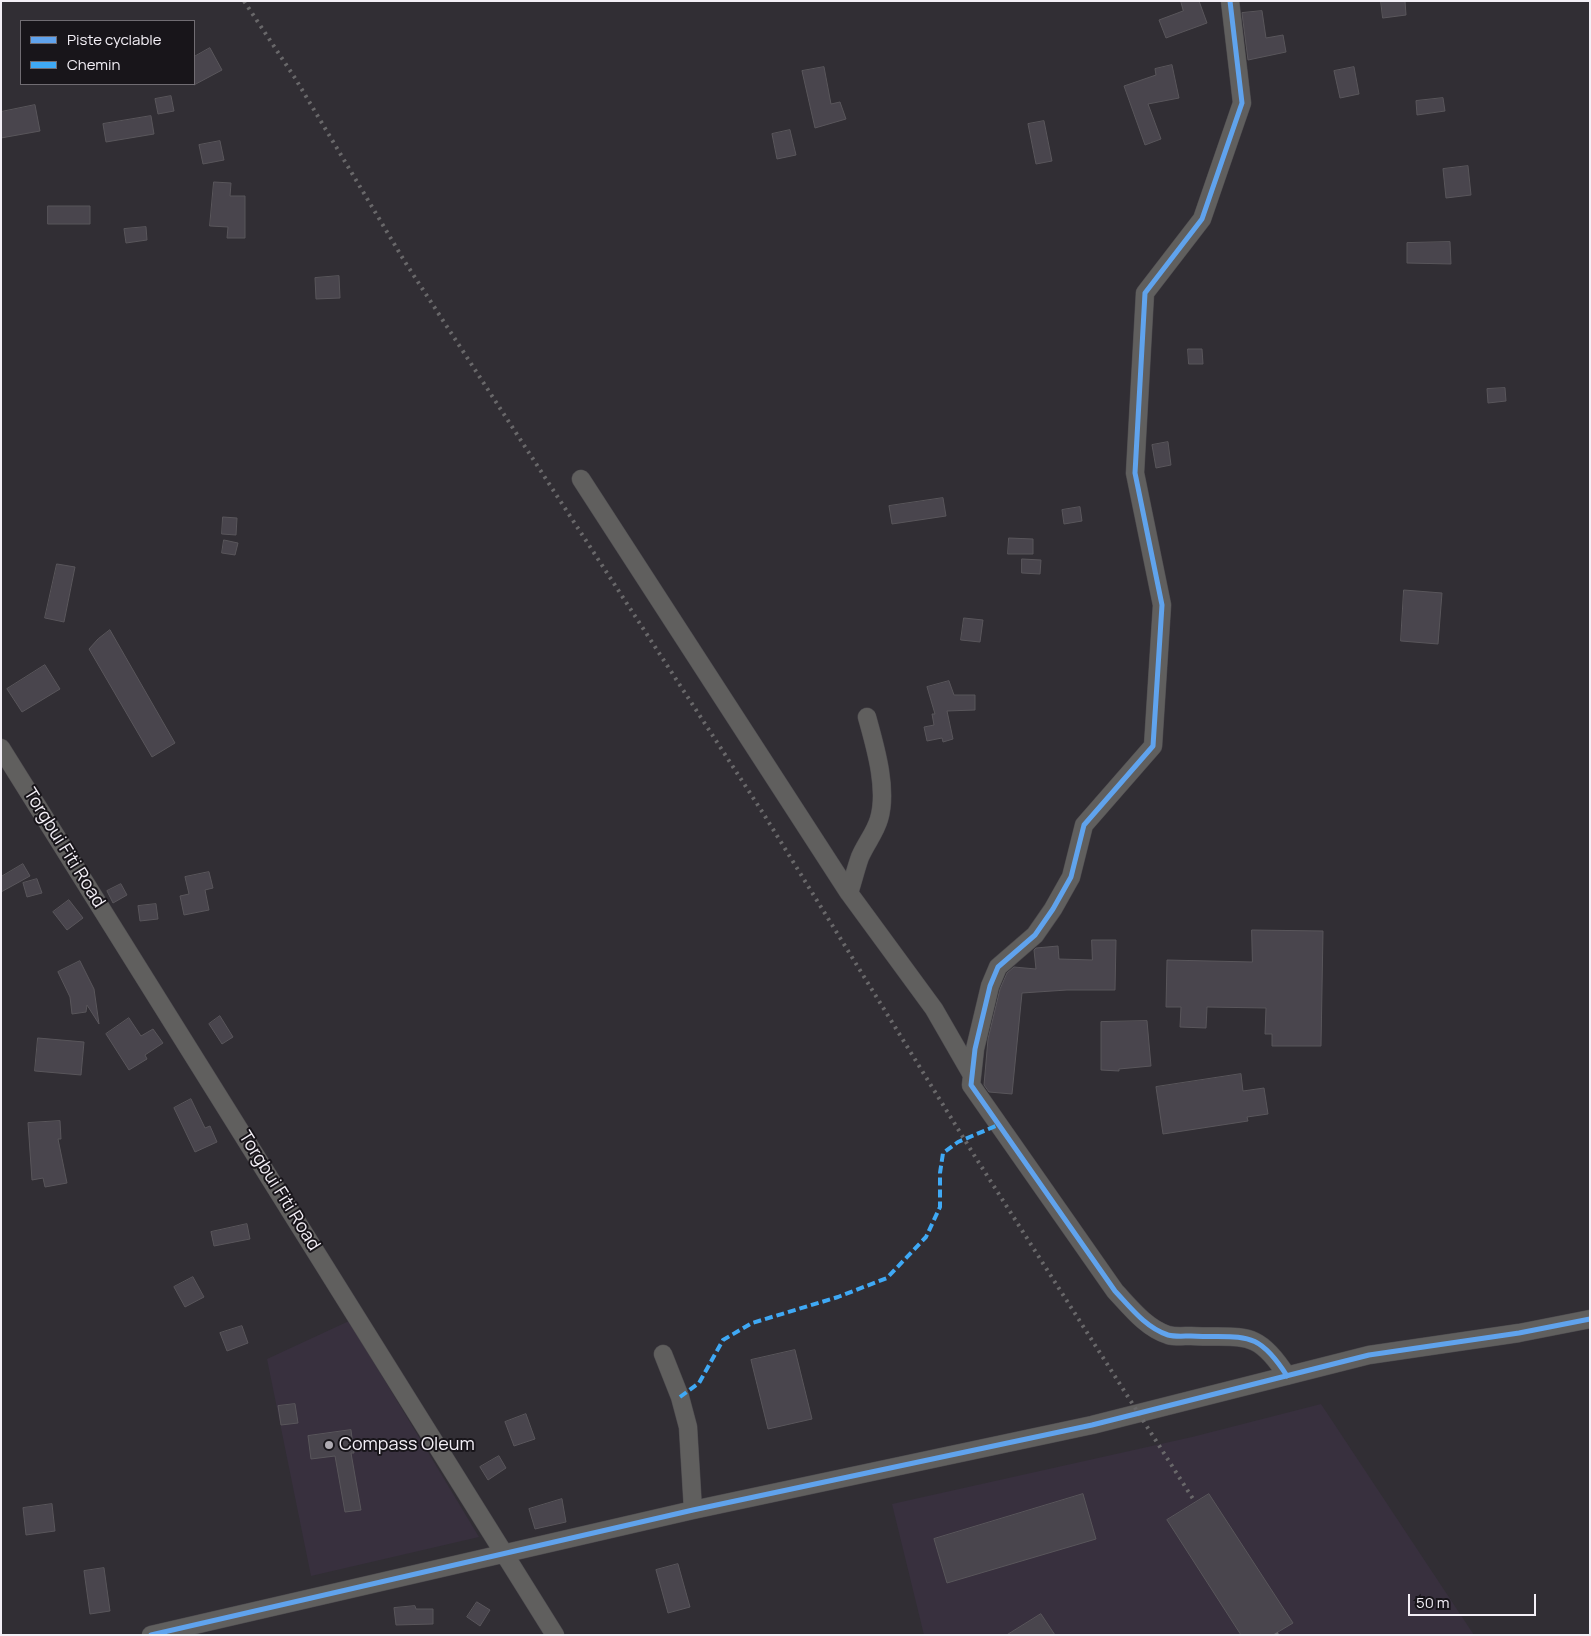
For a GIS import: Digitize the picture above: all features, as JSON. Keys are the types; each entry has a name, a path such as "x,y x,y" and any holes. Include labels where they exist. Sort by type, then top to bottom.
{"street":[{"path":"1230,1 1242,104 1202,219 1145,293 1136,474 1162,605 1152,746 1084,825 1070,876 1053,909 1035,935 998,967 990,986 975,1049 971,1085 1115,1291 1142,1320 1168,1335 1238,1336 1258,1341 1273,1353 1287,1376"},
{"path":"581,479 849,893 934,1008 972,1075"},
{"path":"849,893 861,855 872,837 880,817 881,790 877,753 867,717"},
{"name":"Torgbui Fiti Road","path":"1,748 555,1635"},
{"path":"151,1635 692,1510 1092,1425 1370,1355 1519,1333 1590,1319"},
{"path":"663,1354 680,1397 688,1427 692,1470 692,1510"}],"shaded area":[{"path":"349,1321 479,1537 311,1576 267,1359"},
{"path":"1321,1404 1474,1635 924,1635 892,1504 1192,1437"}],"building":[{"path":"1181,1 1199,1 1207,23 1166,38 1159,20 1183,11"},
{"path":"1381,1 1405,1 1406,15 1383,18"},
{"path":"1262,11 1266,38 1283,35 1286,52 1248,60 1242,13"},
{"path":"210,48 222,70 195,84 195,56"},
{"path":"1172,65 1179,98 1148,104 1161,139 1145,145 1124,86 1156,75 1155,69"},
{"path":"824,67 831,104 840,102 846,119 815,128 802,71"},
{"path":"1354,67 1359,94 1340,98 1334,71"},
{"path":"171,96 174,111 158,114 155,99"},
{"path":"1443,98 1445,111 1417,115 1416,101"},
{"path":"35,105 40,131 1,138 1,112"},
{"path":"151,116 154,134 106,142 103,124"},
{"path":"1044,121 1052,161 1036,164 1028,124"},
{"path":"790,130 796,155 777,159 772,134"},
{"path":"220,141 224,160 203,164 199,145"},
{"path":"1468,166 1471,195 1446,198 1443,169"},
{"path":"214,182 231,183 230,196 245,196 245,238 227,238 228,227 210,226"},
{"path":"48,206 90,206 90,224 48,224"},
{"path":"146,227 147,240 126,243 124,229"},
{"path":"1450,242 1451,264 1407,263 1407,243"},
{"path":"339,276 340,298 316,299 315,278"},
{"path":"1188,349 1202,349 1203,364 1189,364"},
{"path":"1505,388 1506,401 1488,403 1487,389"},
{"path":"1168,442 1171,465 1156,468 1152,445"},
{"path":"943,498 946,516 892,524 889,506"},
{"path":"1080,507 1082,521 1064,524 1062,510"},
{"path":"223,517 237,518 236,535 222,534"},
{"path":"1009,538 1033,539 1033,554 1008,554"},
{"path":"224,540 238,543 235,555 222,553"},
{"path":"1022,559 1041,560 1040,574 1022,573"},
{"path":"57,564 75,567 64,622 45,618"},
{"path":"1404,590 1442,593 1438,644 1401,641"},
{"path":"964,618 983,620 980,642 961,640"},
{"path":"110,630 175,743 152,757 89,649"},
{"path":"45,665 60,689 22,712 7,689"},
{"path":"949,681 954,695 975,695 975,710 947,711 953,739 943,742 942,738 927,741 924,727 934,725 932,714 935,714 927,687"},
{"path":"23,864 30,876 1,892 1,877"},
{"path":"209,872 213,888 205,890 209,910 184,915 180,896 189,894 185,877"},
{"path":"37,879 42,893 27,897 23,883"},
{"path":"121,884 127,895 113,903 107,891"},
{"path":"69,900 83,918 67,930 53,912"},
{"path":"156,904 158,919 140,921 138,906"},
{"path":"1252,930 1323,931 1321,1046 1272,1046 1272,1034 1265,1034 1266,1008 1207,1007 1206,1028 1180,1027 1181,1007 1166,1007 1167,960 1252,962"},
{"path":"1092,940 1116,940 1115,990 1067,990 1022,993 1012,1094 989,1092 984,1085 988,1039 1000,989 1007,973 1014,967 1036,969 1034,950 1036,948 1058,946 1059,959 1092,960"},
{"path":"80,961 94,989 99,1024 87,1005 86,1012 72,1014 70,997 58,972"},
{"path":"220,1016 233,1037 222,1044 209,1024"},
{"path":"129,1018 141,1036 153,1029 163,1043 145,1055 147,1059 129,1070 106,1034"},
{"path":"1147,1021 1151,1066 1119,1069 1119,1071 1101,1070 1101,1022"},
{"path":"38,1038 84,1042 81,1075 35,1071"},
{"path":"1241,1074 1243,1091 1264,1088 1268,1114 1247,1117 1248,1121 1163,1134 1156,1087"},
{"path":"191,1099 205,1128 210,1126 217,1142 195,1152 174,1108"},
{"path":"60,1121 61,1139 58,1139 67,1183 45,1187 43,1178 32,1180 28,1123"},
{"path":"247,1224 250,1239 214,1246 211,1232"},
{"path":"193,1277 204,1297 185,1307 174,1287"},
{"path":"242,1326 248,1343 227,1351 220,1333"},
{"path":"795,1350 812,1419 768,1429 751,1360"},
{"path":"295,1404 298,1423 281,1425 278,1406"},
{"path":"526,1414 535,1439 514,1446 505,1422"},
{"path":"351,1430 354,1453 351,1453 361,1510 345,1512 335,1456 311,1459 308,1436"},
{"path":"499,1456 506,1468 488,1480 480,1467"},
{"path":"1083,1494 1096,1539 947,1583 934,1539"},
{"path":"1209,1494 1293,1623 1273,1635 1241,1635 1167,1520"},
{"path":"562,1499 566,1522 535,1529 529,1509"},
{"path":"52,1504 55,1531 26,1535 23,1508"},
{"path":"678,1564 690,1607 668,1613 656,1570"},
{"path":"104,1568 110,1611 90,1614 84,1571"},
{"path":"477,1602 490,1610 480,1626 467,1617"},
{"path":"415,1606 416,1609 433,1609 433,1624 396,1625 394,1608"},
{"path":"1041,1614 1055,1635 1007,1635"}],"railway":[{"path":"244,1 295,78 405,262 763,813 974,1155 1195,1502"}],"marked path":[{"path":"680,1397 699,1383 723,1340 752,1323 838,1297 887,1278 926,1237 940,1207 940,1173 943,1153 958,1142 998,1125"}],"cycle path":[{"path":"1230,1 1242,103 1202,219 1145,293 1135,473 1162,605 1153,746 1084,825 1071,877 1053,909 1035,935 998,967 990,986 975,1049 971,1085 1115,1291 1139,1316 1160,1332 1171,1336 1236,1337 1257,1343 1276,1360 1287,1376"},
{"path":"151,1635 693,1510 1092,1425 1369,1355 1519,1333 1590,1319"}],"place":[{"name":"Compass Oleum","path":"329,1445"}]}
